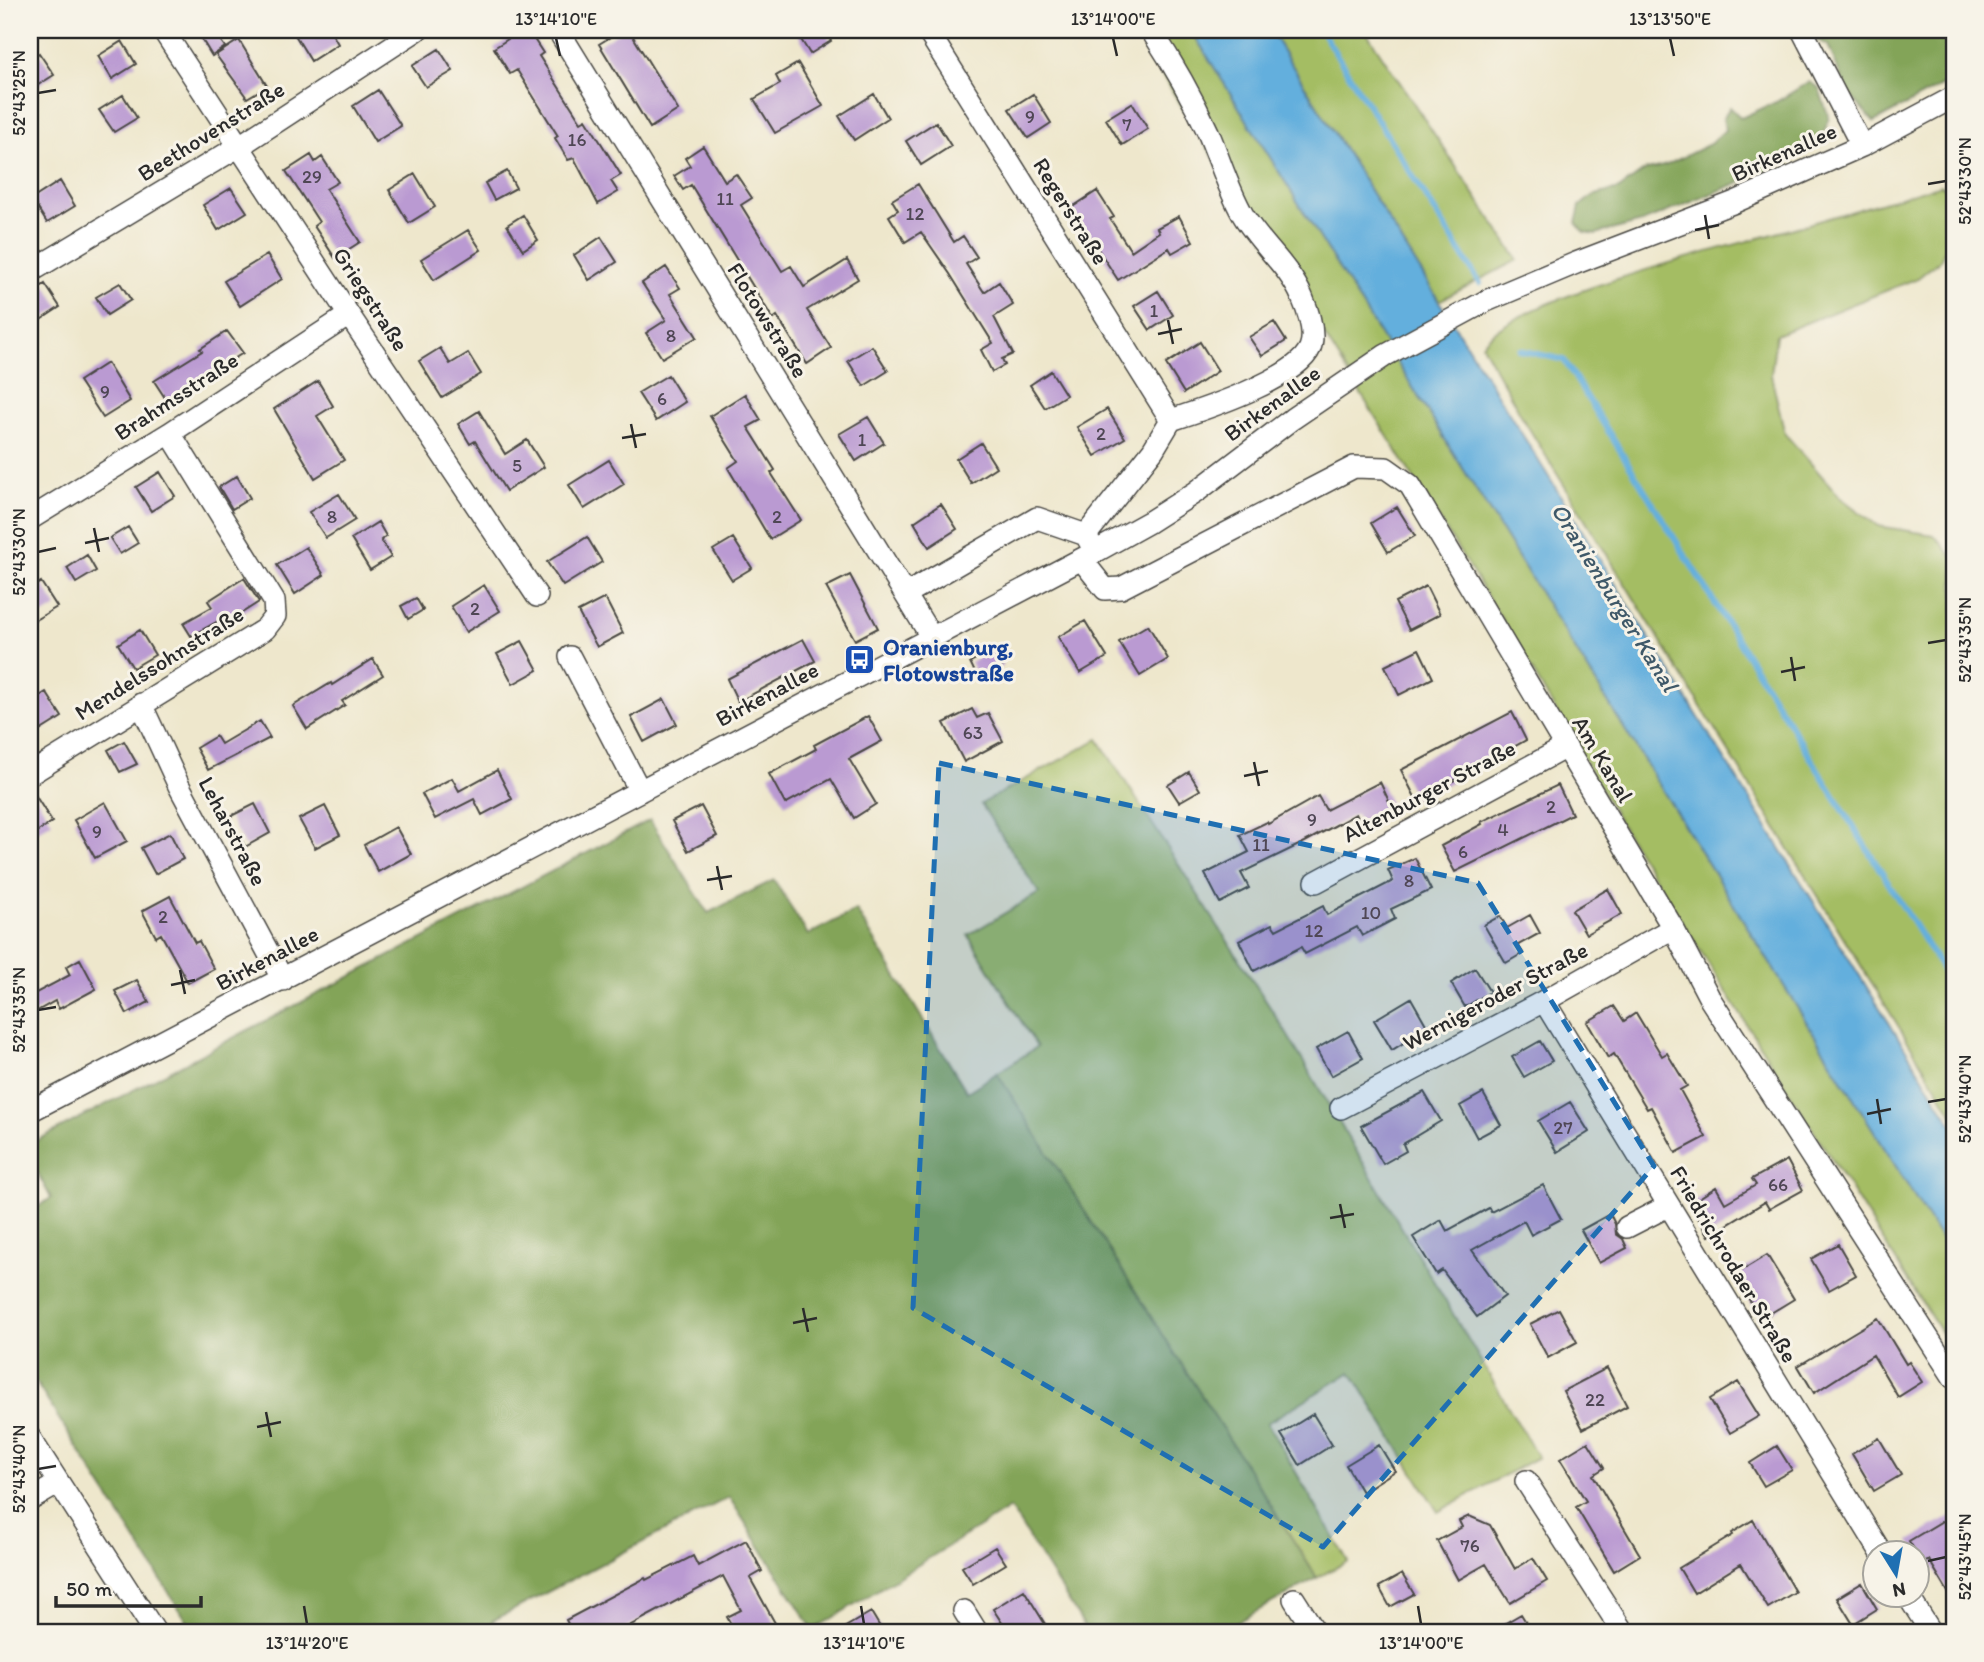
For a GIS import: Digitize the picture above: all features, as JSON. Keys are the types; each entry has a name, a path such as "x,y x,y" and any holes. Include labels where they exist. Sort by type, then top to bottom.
{"street":[{"name":"Griegstraße","path":"163,30 537,596"},
{"name":"Beethovenstraße","path":"30,272 240,145 417,30"},
{"name":"Flotowstraße","path":"558,30 932,638"},
{"name":"Regerstraße","path":"927,30 1171,419"},
{"path":"906,594 1037,518 1088,549 1171,419 1208,409 1277,377 1299,363 1311,347 1311,325 1302,295 1245,218 1232,194 1207,130 1151,30"},
{"path":"1801,30 1862,146"},
{"name":"Birkenallee","path":"30,1111 932,638 1088,549 1149,522 1196,492 1292,419 1386,355 1471,309 1565,267 1735,202 1862,146 1954,97"},
{"name":"Brahmsstraße","path":"30,519 170,433 349,315"},
{"name":"Mendelssohnstraße","path":"30,774 265,629 275,616 274,601 170,433"},
{"name":"Am Kanal","path":"1088,549 1105,589 1121,588 1354,467 1387,468 1410,485 1673,928 1710,999 1954,1378"},
{"path":"570,657 639,791"},
{"name":"Leharstraße","path":"141,704 179,786 283,980"},
{"name":"Altenburger Straße","path":"1316,882 1566,747"},
{"name":"Wernigeroder Straße","path":"1341,1108 1544,1001 1673,928"},
{"name":"Friedrichrodaer Straße","path":"1544,1001 1874,1540"},
{"path":"1627,1227 1668,1206"},
{"path":"30,1438 155,1632"},
{"path":"1526,1481 1623,1632"},
{"path":"30,1500 59,1483"},
{"path":"1294,1599 1315,1632"},
{"path":"1917,1610 1931,1632"},
{"path":"964,1611 977,1632"}],"highlighted area":[{"path":"939,763 1478,883 1654,1166 1323,1547 913,1308"}],"green space":[{"path":"1134,30 1191,30 1954,1260 1954,1353 1626,833 1517,644"},
{"path":"1270,30 1365,30 1518,260 1439,301"},
{"path":"1796,30 1954,30 1954,79 1874,122 1847,92 1828,45"},
{"path":"1809,82 1819,88 1829,119 1819,144 1760,174 1642,222 1596,234 1584,232 1576,223 1580,206 1592,196 1619,189 1644,171 1667,165 1710,144 1725,130 1723,118 1730,107 1741,118 1776,102"},
{"path":"1941,185 1954,195 1954,231 1940,260 1918,278 1776,335 1771,375 1785,434 1841,498 1878,526 1934,535 1954,558 1954,1116 1525,422 1482,345 1500,328 1531,311 1572,294 1618,278"},
{"path":"1098,739 1282,1026 1538,1457 1438,1512 1351,1372 1267,1423 1348,1561 1317,1578 997,1073 1037,1047 968,935 1039,893 981,804"},
{"path":"650,820 708,913 774,880 808,935 856,910 967,1092 997,1073 1317,1578 1219,1632 1088,1632 1010,1508 813,1630 729,1497 492,1621 498,1632 194,1632 30,1373 30,1212 51,1198 30,1159 30,1144"}],"water":[{"name":"Oranienburger Kanal","path":"1191,30 1270,30 1954,1127 1954,1260"}],"building":[{"path":"196,30 213,30 225,47 212,56"},
{"path":"292,30 330,30 338,44 311,61"},
{"path":"522,30 528,30 543,53 539,56 581,122 586,119 621,175 611,181 618,192 598,204 574,158 568,160 555,138 558,136 517,70 510,74 494,48"},
{"path":"622,30 629,30 678,110 650,128 599,44"},
{"path":"795,30 824,30 831,41 810,54"},
{"path":"239,40 267,86 247,98 216,55"},
{"path":"122,41 136,64 112,79 98,56"},
{"path":"439,49 453,71 426,87 412,66"},
{"path":"39,53 54,75 30,90 30,59"},
{"path":"798,63 823,106 775,133 754,99 780,84 776,76"},
{"path":"378,90 401,126 375,142 353,106"},
{"path":"874,94 888,118 854,140 839,116"},
{"path":"1033,94 1051,123 1028,138 1009,109"},
{"path":"123,95 137,118 114,132 99,110"},
{"path":"1132,103 1148,129 1122,145 1106,119"},
{"path":"936,122 951,146 921,165 906,141"},
{"path":"703,146 725,181 736,174 752,198 741,205 782,271 791,266 804,287 847,260 858,279 807,310 831,348 807,364 777,316 773,319 691,185 683,190 674,176 690,166 685,158"},
{"path":"311,155 315,162 322,157 338,182 326,189 360,242 335,258 314,226 319,222 286,171"},
{"path":"507,171 516,188 494,200 485,183"},
{"path":"415,174 435,207 409,223 389,190"},
{"path":"60,181 75,206 47,223 32,199"},
{"path":"918,184 954,242 963,236 977,257 966,264 984,292 999,282 1013,305 994,317 1013,354 1002,359 1005,365 992,372 981,350 993,343 950,274 921,232 905,242 889,216 898,210 892,200"},
{"path":"231,188 247,212 218,230 203,205"},
{"path":"1097,191 1114,217 1110,219 1131,251 1159,232 1157,228 1179,216 1193,241 1172,253 1169,248 1118,280 1071,208"},
{"path":"523,215 538,240 523,250 507,225"},
{"path":"468,230 481,250 434,280 421,259"},
{"path":"601,237 617,262 589,280 574,255"},
{"path":"267,255 282,279 240,306 224,281"},
{"path":"666,267 680,288 670,294 697,337 662,358 646,333 666,320 642,283"},
{"path":"120,283 131,300 107,315 96,297"},
{"path":"45,284 60,307 30,327 30,294"},
{"path":"1158,291 1173,315 1150,330 1134,306"},
{"path":"1274,322 1286,341 1262,356 1249,337"},
{"path":"227,331 243,353 167,401 154,381 202,351 200,349"},
{"path":"1200,342 1218,371 1184,393 1166,364"},
{"path":"872,346 888,371 864,386 848,361"},
{"path":"440,348 450,364 468,353 481,374 442,398 419,361"},
{"path":"107,363 130,401 103,418 79,381"},
{"path":"1051,371 1066,395 1045,408 1030,385"},
{"path":"668,375 685,402 656,421 638,393"},
{"path":"318,381 333,406 317,416 344,460 315,478 274,409"},
{"path":"745,394 761,420 748,427 775,470 771,473 801,520 770,539 728,468 738,461 710,416"},
{"path":"1107,409 1125,438 1095,456 1077,427"},
{"path":"479,411 505,454 527,440 544,467 506,491 475,441 470,444 458,424"},
{"path":"868,417 884,443 856,461 839,434"},
{"path":"981,443 996,467 971,483 956,459"},
{"path":"609,460 624,484 584,509 569,485"},
{"path":"160,472 175,496 151,511 136,487"},
{"path":"237,476 250,498 232,509 219,487"},
{"path":"339,494 355,520 326,538 309,512"},
{"path":"941,504 957,529 929,547 914,522"},
{"path":"1397,507 1415,536 1388,552 1371,523"},
{"path":"378,522 386,536 381,540 391,557 370,570 351,539"},
{"path":"128,527 138,543 120,554 110,538"},
{"path":"587,537 602,562 563,586 547,562"},
{"path":"733,538 752,568 732,580 713,550"},
{"path":"306,547 324,575 295,594 277,565"},
{"path":"87,555 96,571 76,583 67,568"},
{"path":"850,575 878,628 855,640 826,587"},
{"path":"244,578 259,602 223,625 220,620 191,636 183,623 212,607 208,601"},
{"path":"41,582 57,607 30,623 30,589"},
{"path":"484,585 500,611 466,632 451,606"},
{"path":"1426,586 1440,614 1409,630 1395,602"},
{"path":"416,598 423,610 408,619 401,606"},
{"path":"605,598 623,633 597,647 578,612"},
{"path":"1085,621 1107,657 1080,673 1058,637"},
{"path":"1148,625 1168,659 1140,676 1119,642"},
{"path":"140,630 155,655 133,668 118,644"},
{"path":"803,639 815,661 738,702 727,679"},
{"path":"522,641 538,670 513,684 497,654"},
{"path":"994,649 1003,666 978,679 970,662"},
{"path":"1419,649 1433,678 1399,695 1385,666"},
{"path":"373,659 383,675 342,701 345,705 307,729 293,706"},
{"path":"46,692 62,717 30,737 30,702"},
{"path":"664,699 677,724 644,742 631,717"},
{"path":"972,709 977,718 988,713 1003,741 964,762 944,723"},
{"path":"1512,712 1526,740 1417,801 1401,770"},
{"path":"868,716 882,741 849,759 876,804 854,818 831,779 785,804 769,774 816,749 814,745"},
{"path":"260,721 270,738 208,770 196,748 216,736 221,744"},
{"path":"124,741 137,764 120,772 108,750"},
{"path":"497,770 512,799 482,815 474,799 435,819 422,794 452,778 459,791"},
{"path":"1189,772 1200,790 1179,802 1168,785"},
{"path":"1380,782 1394,812 1363,828 1356,814 1241,873 1249,888 1220,903 1205,874 1249,852 1240,835 1267,822 1268,824 1318,796 1326,810"},
{"path":"1558,785 1572,814 1455,872 1441,846 1482,824 1481,822"},
{"path":"30,787 52,822 30,836"},
{"path":"105,802 127,841 95,858 74,820"},
{"path":"255,804 270,833 245,847 229,817"},
{"path":"325,806 340,835 315,848 299,819"},
{"path":"701,806 717,836 688,851 672,821"},
{"path":"396,827 411,854 378,872 364,845"},
{"path":"170,833 183,859 155,874 141,848"},
{"path":"1415,858 1431,890 1391,909 1395,919 1362,936 1357,927 1305,954 1301,947 1254,971 1239,941 1272,924 1276,930 1323,906 1327,915 1393,881 1388,870"},
{"path":"1608,889 1622,914 1586,934 1572,910"},
{"path":"170,896 195,943 199,941 214,969 188,983 161,934 156,937 142,911"},
{"path":"1530,915 1540,933 1518,945 1523,953 1506,963 1484,925 1500,916 1507,928"},
{"path":"80,959 96,989 59,1009 55,1001 30,1015 30,996 70,975 66,967"},
{"path":"1475,968 1490,992 1465,1007 1451,983"},
{"path":"137,980 149,1002 127,1014 115,991"},
{"path":"1411,998 1428,1028 1392,1050 1374,1020"},
{"path":"1614,1006 1624,1021 1636,1013 1662,1056 1667,1053 1687,1086 1680,1090 1706,1137 1676,1153 1651,1107 1647,1109 1614,1054 1608,1058 1587,1022"},
{"path":"1348,1031 1363,1058 1331,1076 1316,1049"},
{"path":"1540,1041 1552,1061 1524,1077 1512,1057"},
{"path":"1424,1092 1441,1121 1403,1144 1406,1151 1383,1164 1361,1126"},
{"path":"1483,1093 1501,1125 1477,1138 1460,1106"},
{"path":"1570,1102 1589,1132 1557,1152 1538,1121"},
{"path":"1787,1160 1803,1190 1769,1209 1765,1202 1709,1236 1690,1204 1716,1187 1725,1203 1756,1185 1752,1179"},
{"path":"1543,1185 1561,1219 1531,1235 1524,1221 1472,1250 1505,1296 1477,1317 1442,1270 1436,1274 1413,1237 1441,1220 1447,1231 1489,1208 1491,1212"},
{"path":"1610,1214 1616,1234 1623,1239 1627,1248 1599,1263 1581,1230"},
{"path":"1838,1244 1856,1275 1829,1290 1811,1259"},
{"path":"1767,1255 1794,1299 1761,1319 1734,1275"},
{"path":"1559,1309 1577,1342 1548,1358 1530,1324"},
{"path":"1878,1318 1906,1364 1909,1362 1922,1382 1898,1397 1873,1355 1814,1393 1798,1366"},
{"path":"1607,1368 1627,1406 1583,1429 1563,1391"},
{"path":"1738,1382 1759,1416 1730,1433 1710,1399"},
{"path":"1313,1414 1332,1445 1300,1465 1281,1434"},
{"path":"1879,1438 1901,1475 1874,1491 1852,1454"},
{"path":"1588,1442 1604,1468 1593,1475 1640,1555 1614,1571 1576,1507 1586,1501 1560,1459"},
{"path":"1379,1445 1395,1471 1362,1492 1346,1465"},
{"path":"1777,1446 1792,1470 1764,1486 1750,1463"},
{"path":"1954,1514 1954,1602 1932,1565 1932,1540 1911,1540"},
{"path":"1469,1516 1490,1525 1515,1569 1533,1558 1547,1581 1510,1603 1486,1564 1458,1580 1437,1541 1462,1527 1459,1521"},
{"path":"1753,1520 1795,1592 1768,1608 1741,1564 1694,1593 1679,1568"},
{"path":"746,1540 762,1571 750,1578 780,1632 735,1632 727,1617 741,1610 723,1576 618,1632 572,1632 566,1620 693,1556 698,1566"},
{"path":"995,1547 1006,1564 973,1584 962,1567"},
{"path":"1402,1574 1414,1594 1390,1607 1379,1587"},
{"path":"1862,1583 1862,1610 1875,1610 1853,1624 1837,1598"},
{"path":"1024,1590 1045,1624 1031,1632 1008,1632 993,1609"},
{"path":"871,1612 883,1632 837,1632"},
{"path":"1521,1614 1532,1632 1490,1632"}],"waterway":[{"path":"1321,30 1480,283"},
{"path":"1520,350 1564,360 1954,989"}],"place":[{"name":"Oranienburg, Flotowstraße","path":"860,660"}]}
